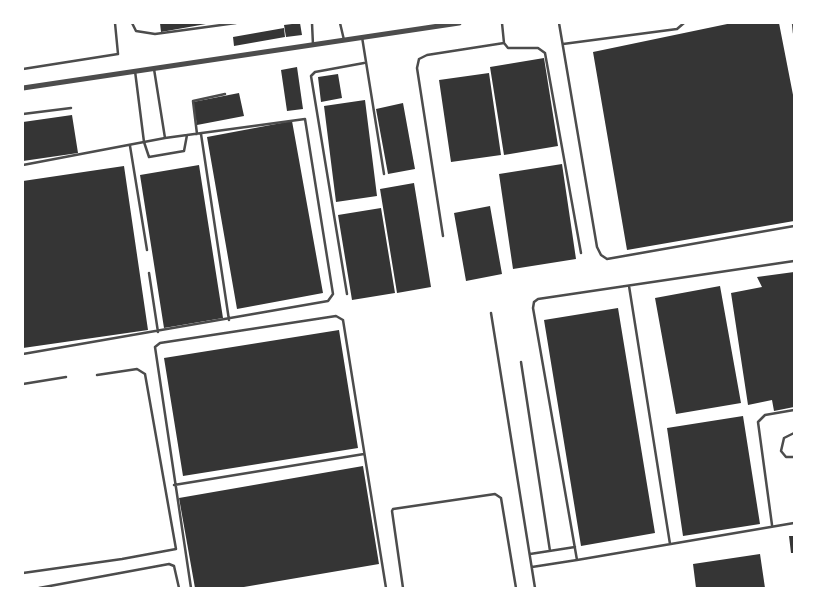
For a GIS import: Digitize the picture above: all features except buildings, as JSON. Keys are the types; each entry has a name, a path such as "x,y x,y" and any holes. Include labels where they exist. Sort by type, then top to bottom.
{"street":[{"path":"23,88 459,23"}],"lane":[{"path":"23,69 118,54 115,23"},
{"path":"132,23 136,31 155,34 236,23"},
{"path":"312,23 313,45"},
{"path":"340,23 344,40"},
{"path":"502,23 504,43 508,48 538,48 545,53 581,253"},
{"path":"559,23 597,247 601,255 607,259 794,226"},
{"path":"563,44 666,31 677,29 684,23"},
{"path":"793,23 794,33"},
{"path":"362,37 384,174"},
{"path":"443,236 417,68 419,59 427,55 504,43"},
{"path":"347,294 311,76 315,72 365,63"},
{"path":"154,68 165,138"},
{"path":"135,71 148,155 151,158 184,151 187,135"},
{"path":"225,94 193,101 229,320"},
{"path":"23,114 71,108"},
{"path":"23,165 165,138 301,119 307,121 332,298 328,302 229,320 23,354"},
{"path":"130,145 147,250"},
{"path":"577,560 534,302 538,299 794,261"},
{"path":"149,274 158,332"},
{"path":"629,286 670,544"},
{"path":"491,313 536,588"},
{"path":"191,588 154,351 160,343 341,316 386,588"},
{"path":"521,362 550,551"},
{"path":"23,573 176,549 145,373 137,369 97,374"},
{"path":"23,384 65,377"},
{"path":"773,526 758,422 765,415 794,411"},
{"path":"794,433 784,438 781,451 786,457 794,457"},
{"path":"174,485 364,454"},
{"path":"403,588 391,511 495,494 500,498 516,588"},
{"path":"532,567 794,523"},
{"path":"530,554 575,547"},
{"path":"38,588 169,564 177,571 179,588"}]}
